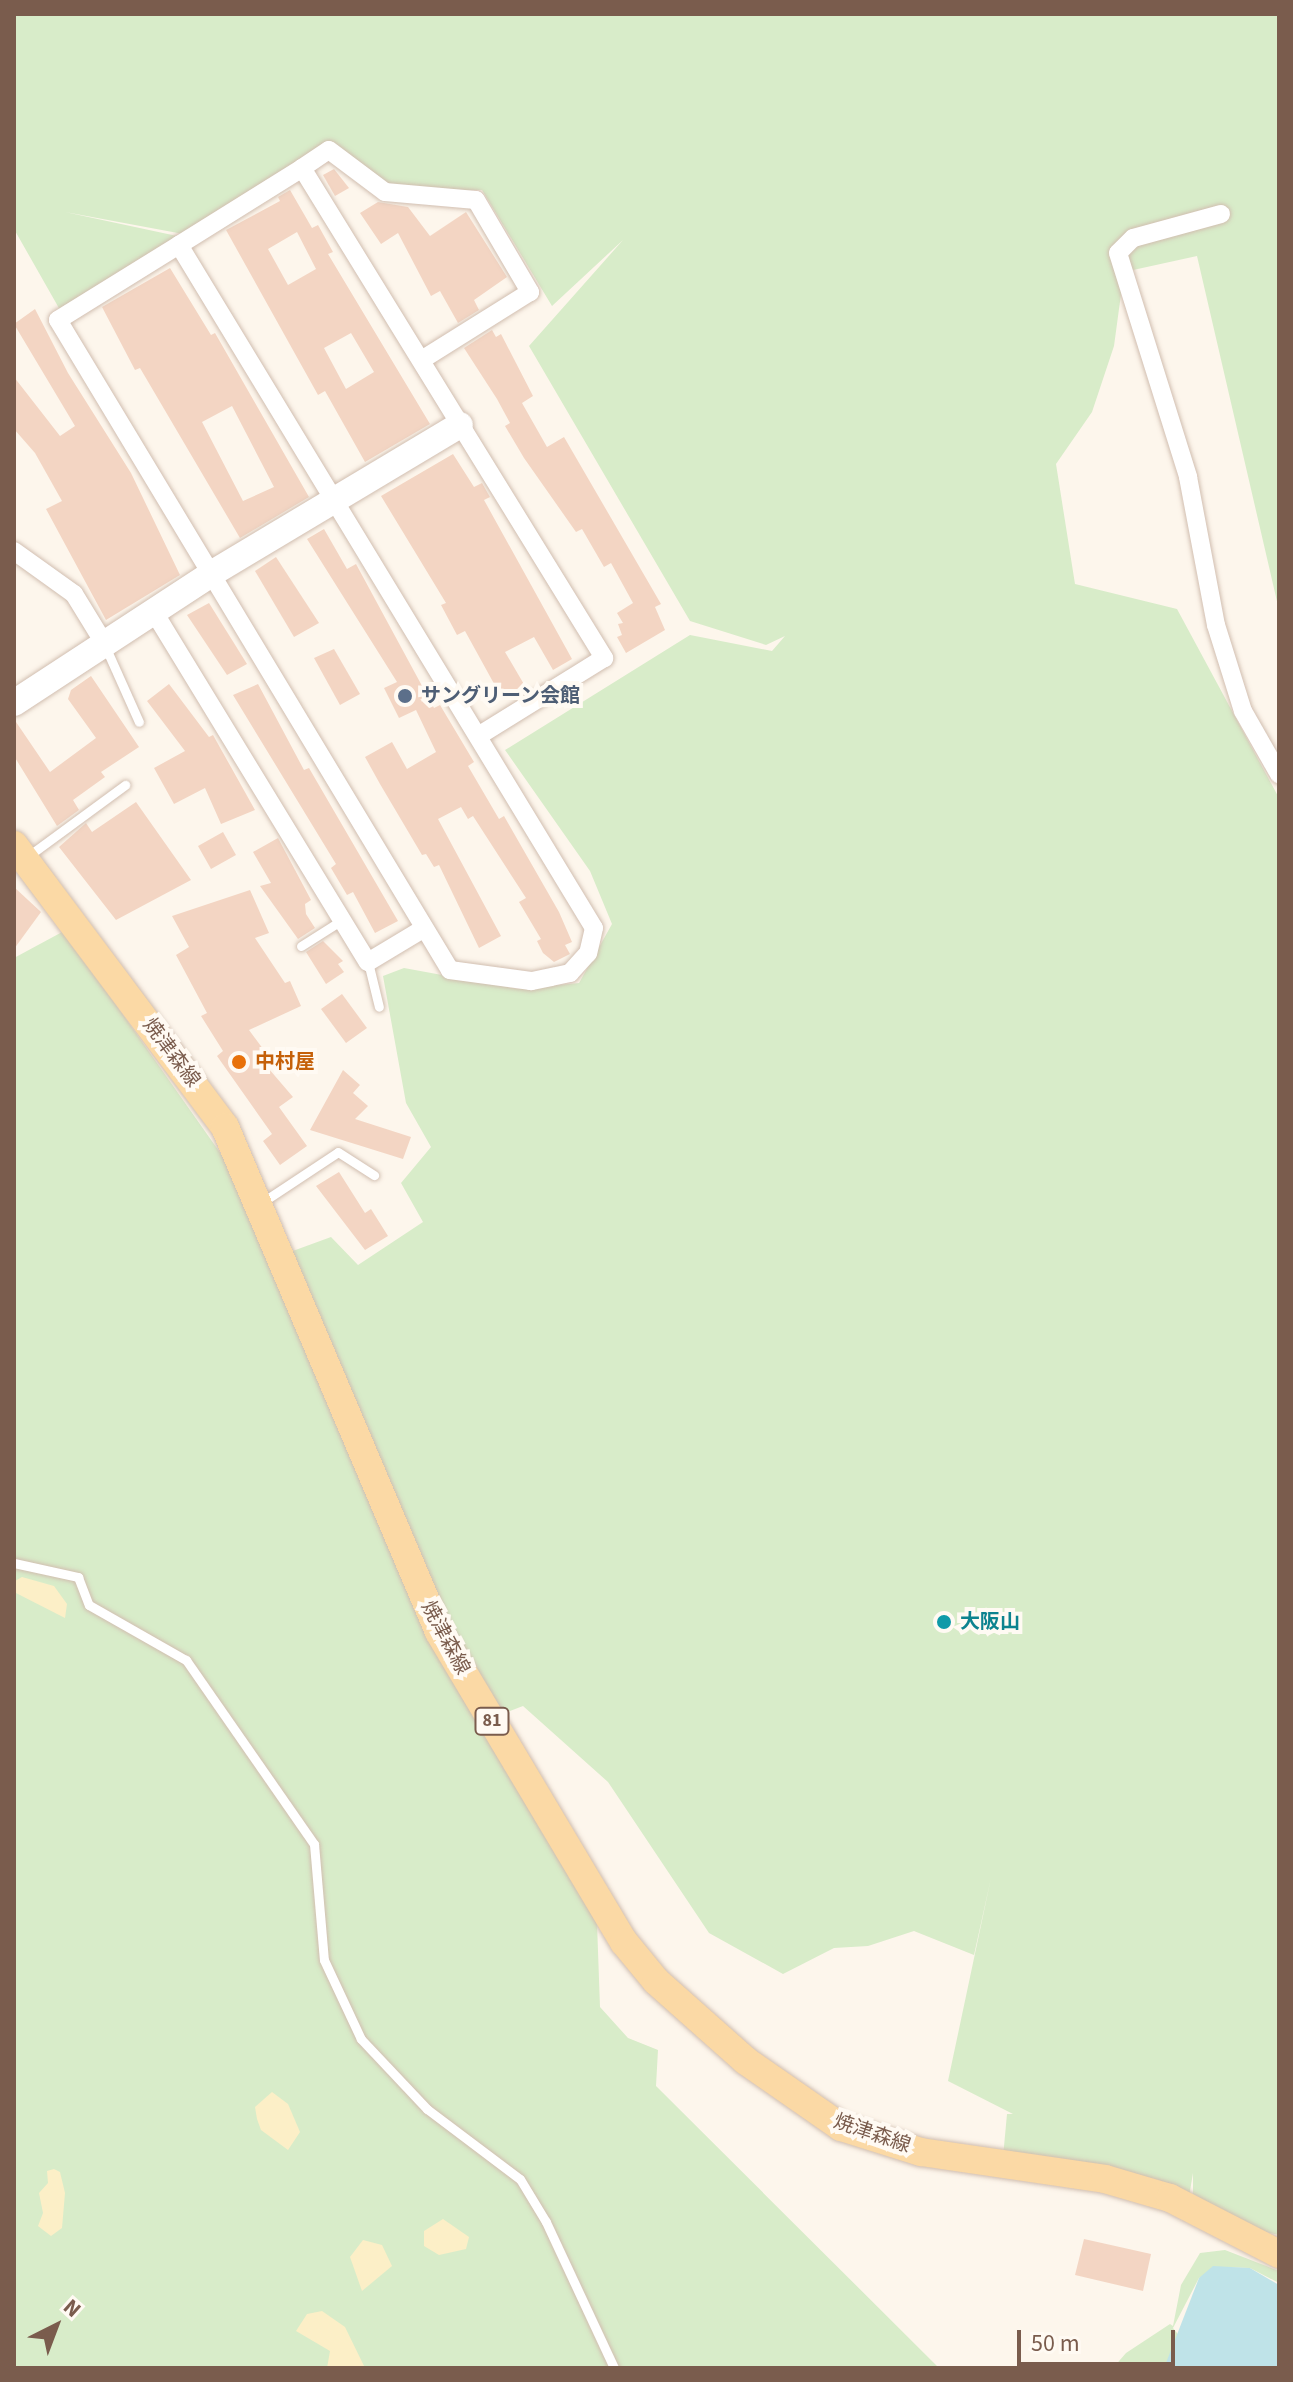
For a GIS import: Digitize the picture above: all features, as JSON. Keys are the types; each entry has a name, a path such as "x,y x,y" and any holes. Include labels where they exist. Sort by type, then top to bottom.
{"main road":[{"name":"焼津森線","path":"19,852 225,1127 261,1203 439,1632 624,1942 656,1981 746,2061 841,2127 921,2152 1105,2179 1170,2198 1279,2254"}],"street":[{"path":"179,245 594,928 588,953 570,973 531,981 450,970 58,320 329,150 385,192 476,200 530,292 423,359"},
{"path":"302,168 423,359 460,425 604,658 478,736"},
{"path":"1221,214 1133,238 1118,253 1188,477 1221,639 1243,711 1279,774"},
{"path":"14,703 211,574 460,425"},
{"path":"14,551 74,594 104,643"},
{"path":"154,612 368,962 423,929"}],"lane":[{"path":"104,643 139,722"},
{"path":"19,852 125,785"},
{"path":"301,946 342,920"},
{"path":"368,962 379,1007"},
{"path":"261,1203 338,1152 374,1175"},
{"path":"14,1563 78,1577 89,1605 186,1660 314,1844 324,1960 361,2039 427,2109 520,2179 546,2222 614,2368"}],"green space":[{"path":"14,14 1279,14 1279,610 1197,256 1124,272 1114,346 1092,412 1056,464 1075,584 1177,609 1279,798 1279,2235 1253,2229 1193,2194 1193,2173 1188,2203 1003,2157 1007,2114 1013,2114 948,2081 991,1878 974,1955 914,1931 868,1946 834,1948 783,1974 709,1933 608,1782 523,1706 494,1717 596,1895 600,2007 628,2038 658,2050 656,2086 939,2368 14,2368 14,958 64,931 290,1252 331,1237 358,1265 423,1222 401,1183 431,1147 406,1103 383,976 404,968 518,989 579,983 612,924 590,871 505,750 690,635 772,651 785,636 766,645 690,621 529,346 623,240 552,306 482,190 382,190 331,146 194,236 65,212 177,236 64,317 14,229"},
{"path":"1225,2250 1279,2271 1279,2283 1250,2268 1219,2267 1199,2278 1173,2328 1181,2338 1167,2368 1113,2368 1126,2353 1170,2324 1173,2326 1181,2285 1200,2253"}],"sand":[{"path":"22,1577 54,1586 67,1604 65,1618 14,1592 15,1581"},
{"path":"272,2092 288,2104 300,2132 288,2150 261,2130 257,2119 255,2107"},
{"path":"54,2169 60,2172 65,2193 62,2228 51,2236 38,2226 43,2213 39,2193 48,2183 47,2171"},
{"path":"443,2219 469,2237 466,2249 439,2255 424,2246 424,2231"},
{"path":"363,2240 382,2245 392,2266 362,2291 350,2257"},
{"path":"322,2311 345,2327 365,2368 327,2368 330,2351 296,2331 307,2314"}],"water":[{"path":"1213,2266 1250,2268 1279,2285 1279,2368 1164,2368 1199,2278"}],"building":[{"path":"334,169 349,188 335,196 323,175"},
{"path":"290,190 312,228 318,225 333,252 328,254 430,424 365,462 325,391 318,395 226,230 280,201 278,197","holes":["297,232 316,269 288,285 268,249","351,333 374,372 346,389 324,348"]},
{"path":"378,202 408,207 430,236 466,212 507,277 474,300 479,310 458,323 440,291 431,296 398,233 381,244 360,213"},
{"path":"170,268 211,335 215,333 309,497 240,538 140,368 135,370 102,307","holes":["232,406 274,487 243,501 202,422"]},
{"path":"35,309 68,373 131,473 180,575 106,620 46,509 62,501 35,453 14,429 14,377 60,436 75,426 14,324"},
{"path":"492,330 496,337 501,334 533,396 522,403 547,447 564,437 661,604 655,607 665,630 626,653 617,637 622,635 618,624 623,623 617,613 633,603 611,563 604,567 582,529 576,532 524,458 505,426 510,423 497,399 464,348"},
{"path":"453,454 474,487 482,483 490,497 484,500 572,659 553,670 534,637 505,652 525,686 503,700 465,631 457,635 441,605 446,603 381,496"},
{"path":"324,529 347,569 356,564 434,708 440,705 474,762 468,766 499,819 504,816 559,912 572,942 565,945 570,954 554,962 543,953 537,941 541,939 519,902 526,898 473,816 468,819 461,807 438,819 501,936 479,948 439,865 434,867 426,854 422,855 380,784 365,757 392,742 407,769 436,752 416,710 399,718 384,688 397,682 307,539"},
{"path":"276,557 319,623 294,637 255,571"},
{"path":"209,603 247,664 227,675 187,615"},
{"path":"334,649 360,694 340,705 314,658"},
{"path":"91,676 139,747 101,772 105,777 73,800 79,810 57,826 14,756 14,719 50,772 96,738 68,699 71,690"},
{"path":"169,684 209,737 213,735 255,810 221,824 205,788 174,804 154,768 185,751 147,701"},
{"path":"258,684 304,770 309,768 398,921 375,933 353,892 347,895 331,868 336,864 233,695"},
{"path":"136,802 191,880 116,920 59,847 86,823 92,832"},
{"path":"223,832 236,855 211,869 198,846"},
{"path":"278,838 311,900 305,904 306,914 315,928 298,939 260,886 271,883 253,852"},
{"path":"14,887 41,912 14,949"},
{"path":"250,890 269,933 255,938 285,983 290,981 301,1006 249,1030 269,1057 263,1062 293,1097 279,1107 307,1146 280,1165 263,1141 272,1134 217,1056 223,1051 201,1016 207,1013 176,955 189,947 172,916"},
{"path":"323,941 343,961 338,964 344,972 326,984 306,952"},
{"path":"342,994 367,1028 346,1043 321,1009"},
{"path":"343,1070 360,1085 353,1093 368,1106 355,1119 411,1137 403,1159 310,1130"},
{"path":"339,1172 365,1213 371,1209 388,1236 365,1250 316,1186"},
{"path":"1084,2239 1151,2254 1143,2291 1075,2275"}],"place":[{"name":"サングリーン会館","path":"405,696"},
{"name":"中村屋","path":"239,1062"},
{"name":"大阪山","path":"944,1622"}]}
